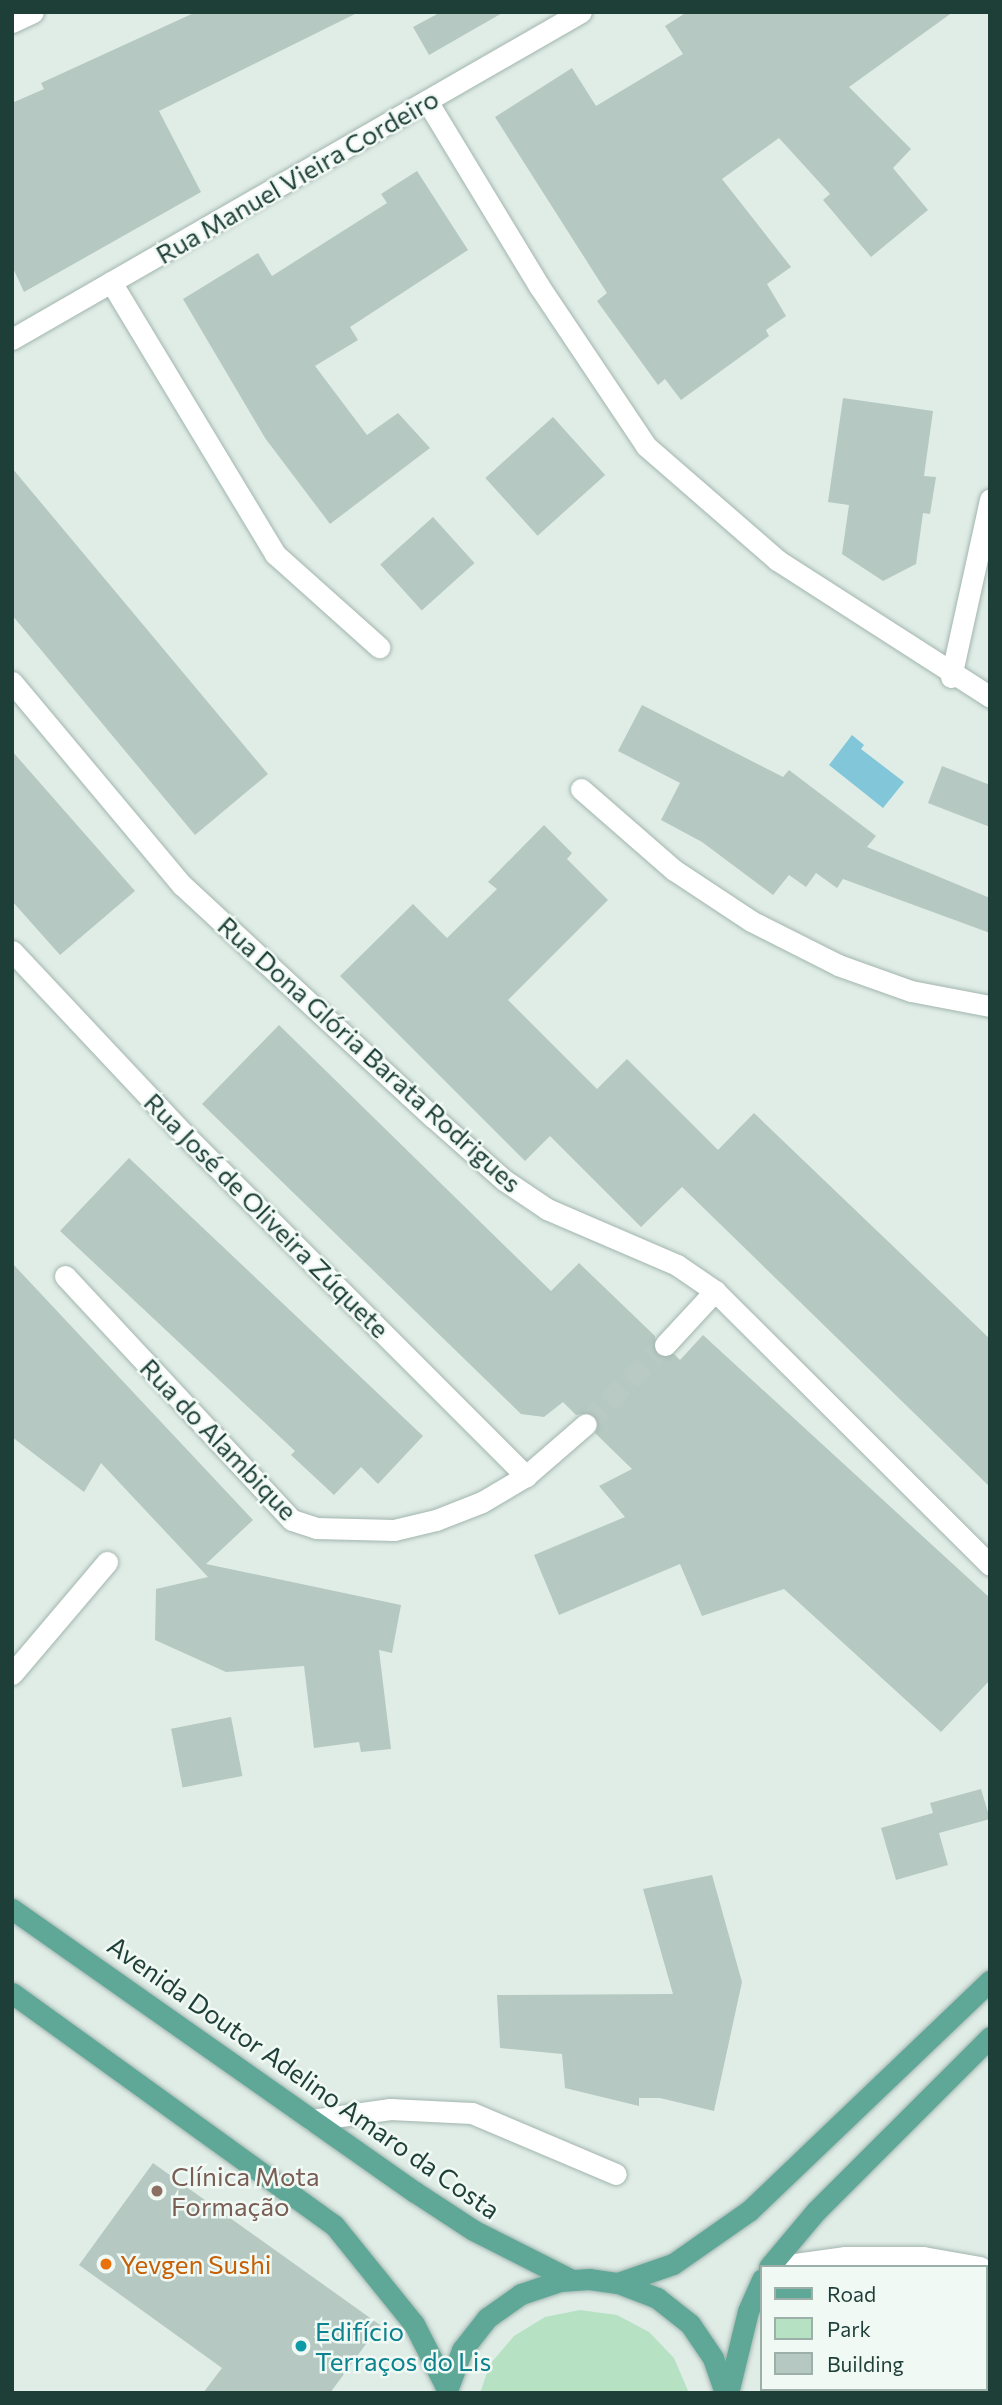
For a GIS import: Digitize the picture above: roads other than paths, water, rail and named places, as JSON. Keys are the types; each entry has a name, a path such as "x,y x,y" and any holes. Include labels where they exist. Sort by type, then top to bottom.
{"main road":[{"name":"Avenida Doutor Adelino Amaro da Costa","path":"12,1909 473,2230 572,2280"},
{"path":"618,2283 673,2264 750,2210 990,1981"},
{"path":"12,1993 334,2225 414,2324 446,2391"},
{"path":"774,2265 816,2211 990,2037"},
{"path":"446,2391 462,2350 487,2318 521,2294 572,2280 618,2283 657,2298 690,2324 713,2358 727,2393"},
{"path":"727,2393 748,2311 760,2284"}],"street":[{"path":"12,22 33,12"},
{"name":"Rua Manuel Vieira Cordeiro","path":"12,339 581,12"},
{"path":"428,101 561,320 646,446 777,559 951,677 990,697"},
{"path":"111,282 275,554 379,647"},
{"path":"951,677 990,499"},
{"name":"Rua Dona Glória Barata Rodrigues","path":"12,682 182,885 504,1180 547,1209 677,1265 715,1291 990,1565"},
{"path":"581,789 674,870 751,921 838,965 911,991 990,1006"},
{"name":"Rua José de Oliveira Zúquete","path":"12,951 177,1126 526,1476"},
{"name":"Rua do Alambique","path":"65,1276 292,1520 352,1532 394,1530 482,1502 526,1476 586,1424"},
{"path":"665,1345 715,1291"},
{"path":"12,1674 107,1562"},
{"path":"312,2120 390,2109 472,2113 616,2174"},
{"path":"787,2265 845,2257 923,2257 969,2265"}],"water":[{"path":"852,735 864,745 861,749 904,782 883,808 829,765"}],"tunnel":[{"path":"586,1424 665,1345"}],"place":[{"name":"Clínica Mota Formação","path":"157,2191"},
{"name":"Yevgen Sushi","path":"106,2264"},
{"name":"Edifício Terraços do Lis","path":"301,2346"}]}
